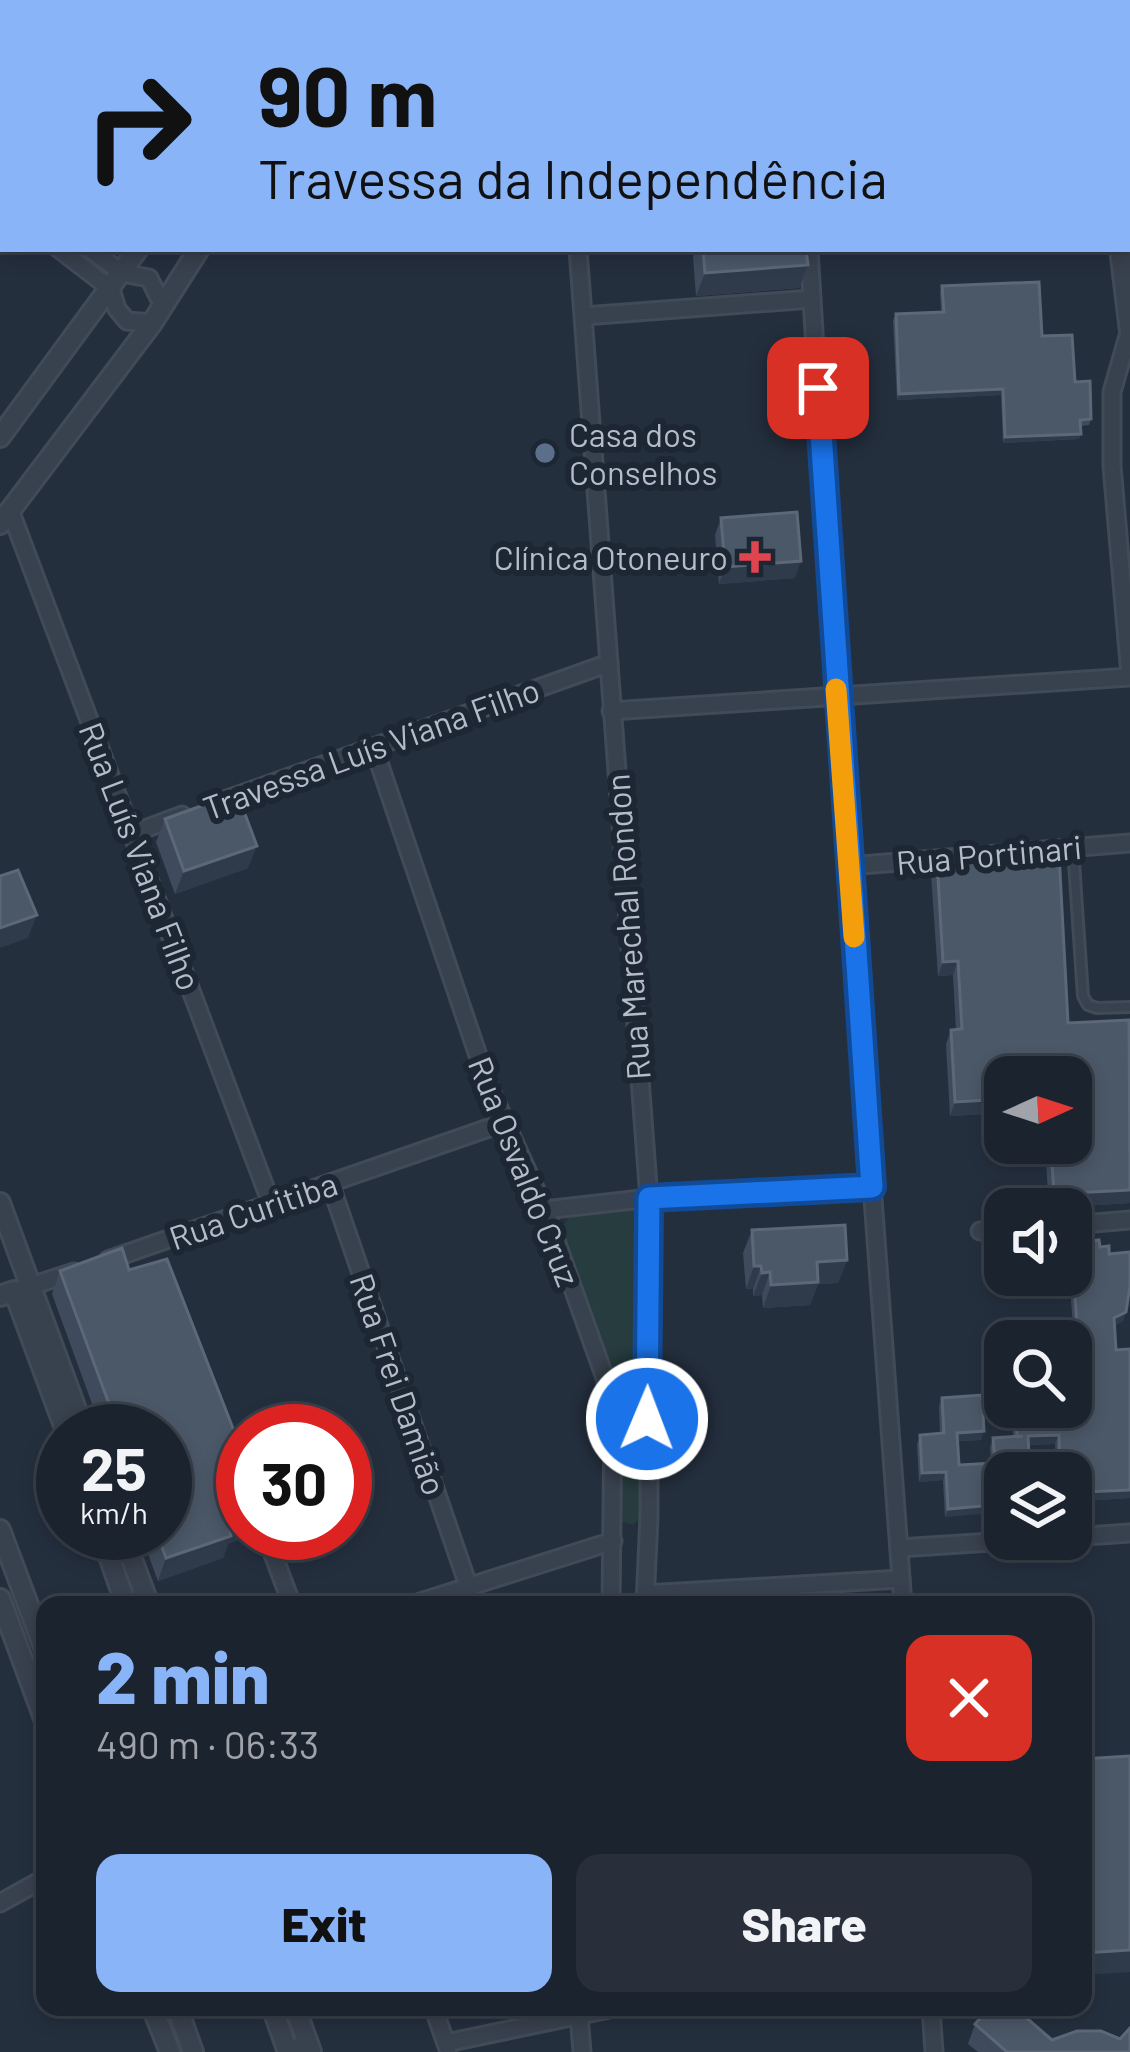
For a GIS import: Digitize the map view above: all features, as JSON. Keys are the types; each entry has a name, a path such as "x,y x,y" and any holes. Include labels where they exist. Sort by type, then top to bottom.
{"street":[{"path":"64,252 117,281 149,278 163,306"},
{"path":"93,252 117,281 117,309 127,321 152,323"},
{"path":"0,436 136,252"},
{"path":"5,517 152,323 197,252"},
{"name":"Rua Marechal Rondon","path":"578,252 649,1198 645,1596"},
{"path":"809,252 836,698 902,1596"},
{"path":"611,711 1130,676 1112,429 1112,392 1130,330 1121,252"},
{"path":"584,316 812,299"},
{"name":"Rua Luís Viana Filho","path":"5,517 134,833 271,1203"},
{"name":"Travessa Luís Viana Filho","path":"134,833 609,663"},
{"name":"Rua Osvaldo Cruz","path":"374,748 487,1082 545,1210 605,1378 614,1420 612,1596"},
{"name":"Rua Portinari","path":"849,866 1130,843"},
{"name":"Rua Curitiba","path":"15,1291 506,1122"},
{"name":"Rua Frei Damião","path":"330,1184 468,1585"},
{"path":"545,1210 649,1198 872,1187"},
{"path":"0,1203 15,1291 56,1404"},
{"path":"1092,1223 1130,1220"},
{"path":"980,1231 984,1231"},
{"path":"158,1244 165,1264"},
{"path":"15,1291 71,1404"},
{"path":"605,1378 625,1391 638,1388 648,1370"},
{"path":"614,1420 631,1412 647,1419"},
{"path":"615,1514 616,1521 634,1532 645,1527 649,1516"},
{"path":"0,1530 36,1625"},
{"path":"1092,1536 1130,1533"},
{"path":"437,1596 614,1541"},
{"path":"899,1548 984,1542"},
{"path":"110,1560 123,1596"},
{"path":"132,1560 145,1596"},
{"path":"276,1560 289,1596"},
{"path":"613,1573 626,1562 635,1562 645,1571"},
{"path":"683,1596 901,1579"},
{"path":"0,1599 36,1697"},
{"path":"17,1646 36,1645"},
{"path":"0,1903 36,1883"},
{"path":"156,2016 170,2052"},
{"path":"180,2016 193,2052"},
{"path":"275,2016 288,2052 310,2048 298,2016"},
{"path":"436,2016 447,2048 571,2016"},
{"path":"579,2016 582,2052"},
{"path":"932,2016 934,2052"}],"lane":[{"path":"1073,848 1083,996 1096,1008 1130,1007"}],"green space":[{"path":"643,1211 645,1220 639,1371 626,1384 610,1379 561,1229 571,1214"},
{"path":"619,1422 642,1422 642,1516 633,1525 618,1520"}],"building":[{"path":"703,252 806,252 808,265 705,273"},
{"path":"1039,282 1042,336 1072,335 1075,382 1090,381 1091,419 1080,420 1081,434 1005,437 1003,389 899,394 896,314 944,312 942,286"},
{"path":"797,512 801,561 725,567 721,518"},
{"path":"237,793 257,846 184,871 165,819"},
{"path":"1059,853 1068,1023 1129,1020 1130,1190 1054,1188 1052,1164 1092,1164 1092,1056 984,1056 984,1100 955,1102 951,1030 962,1029 958,961 943,962 937,860"},
{"path":"18,870 37,915 0,928 0,876"},
{"path":"845,1225 847,1260 817,1262 818,1282 771,1285 770,1272 762,1273 761,1266 754,1266 752,1230"},
{"path":"1099,1240 1100,1247 1109,1246 1109,1254 1130,1252 1126,1312 1114,1318 1116,1350 1130,1349 1130,1490 1092,1492 1092,1452 1059,1452 1059,1435 1028,1436 1029,1452 994,1452 993,1438 1017,1436 1016,1428 1092,1428 1092,1320 1077,1320 1075,1296 1092,1296 1092,1241"},
{"path":"122,1248 129,1270 167,1259 224,1404 216,1404 216,1541 192,1549 192,1404 109,1404 60,1271"},
{"path":"982,1395 984,1431 957,1433 959,1465 984,1464 984,1506 948,1509 946,1472 922,1473 920,1435 944,1433 942,1398"},
{"path":"1130,1756 1130,1950 1092,1953 1092,1758"},
{"path":"982,2016 1024,2016 1052,2040 1077,2031 1101,2031 1120,2039 1130,2028 1130,2052 1007,2052 975,2024"}],"slow traffic":[{"path":"836,689 854,937"}],"place":[{"name":"Casa dos Conselhos","path":"545,453"},
{"name":"Clínica Otoneuro","path":"755,557"}],"route":[{"path":"647,1419 649,1198 872,1187 818,388"}]}
